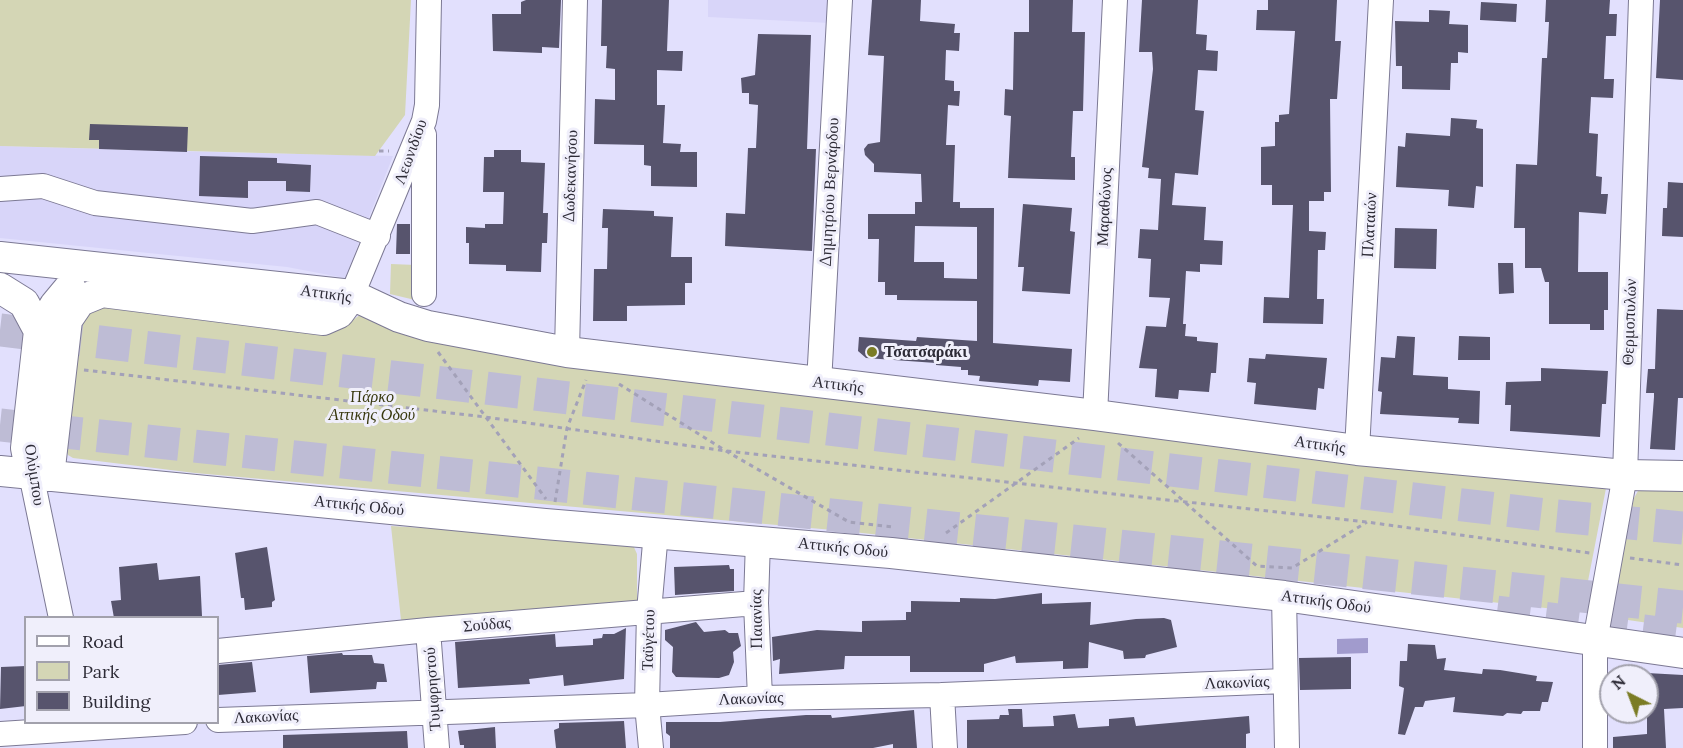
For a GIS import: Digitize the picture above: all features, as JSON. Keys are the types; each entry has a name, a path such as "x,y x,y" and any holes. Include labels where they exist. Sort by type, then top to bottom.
{"main road":[{"name":"Αττικής","path":"0,257 352,296 420,308 494,340 567,352 819,383 1096,429 1625,475 1683,476"},
{"path":"0,288 24,303 39,331 61,296 96,268"},
{"path":"40,475 61,368 67,320 71,310 80,301 102,292 323,320 339,313 352,296"},
{"name":"Ολύμπου","path":"39,331 26,448 40,475"},
{"name":"Αττικής Οδού","path":"0,471 545,524 758,540 1284,596 1683,652"}],"street":[{"name":"Λεωνιδίου","path":"352,296 424,121 427,105 429,0"},
{"name":"Δωδεκανήσου","path":"567,352 575,0"},
{"name":"Δημητρίου Βερνάρδου","path":"819,383 840,0"},
{"name":"Μαραθώνος","path":"1096,429 1115,0"},
{"name":"Πλαταιών","path":"1357,450 1381,0"},
{"name":"Θερμοπυλών","path":"1595,748 1595,640 1625,475 1641,0"},
{"path":"420,308 424,121"},
{"path":"0,189 43,186 95,202 252,221 317,212 378,236"},
{"name":"Ολύμπου","path":"40,475 62,616"},
{"name":"Ταϋγέτου","path":"651,748 647,705 649,611 656,532"},
{"name":"Παιανίας","path":"758,540 756,603 760,698"},
{"path":"1284,596 1287,748"},
{"name":"Σούδας","path":"219,651 428,630 756,603"},
{"name":"Τυμφρηστού","path":"428,630 437,748"},
{"name":"Λακωνίας","path":"219,720 647,705 760,698 942,695 1285,681"},
{"path":"942,695 945,748"},
{"path":"0,734 86,734 176,724"}],"path":[{"path":"420,308 485,417 554,509 567,428 584,380 591,381"},
{"path":"61,368 485,417 726,451 1367,522 1683,565"},
{"path":"612,383 622,385 726,451 849,522 895,527"},
{"path":"938,532 948,533 1013,483 1096,429 1185,502 1257,566 1292,568 1367,522"}],"shaded area":[{"path":"708,0 831,0 830,23 708,17"},
{"path":"0,146 393,156 345,278 287,267 0,238"},
{"path":"1368,638 1368,653 1337,654 1337,639"}],"green space":[{"path":"0,0 411,0 405,115 375,156 0,146"},
{"path":"391,264 416,265 415,300 390,294"},
{"name":"Πάρκο Αττικής Οδού","path":"101,304 349,323 361,314 1312,460 1607,483 1582,612 844,531 195,473 73,458 68,455 65,448 81,317"},
{"path":"1645,487 1683,488 1683,628 1621,619 1612,612 1611,604 1634,498 1638,491"},
{"path":"391,526 624,540 633,545 637,554 637,603 401,620"}],"building":[{"path":"561,0 559,48 542,47 542,53 493,51 492,14 521,14 521,2"},
{"path":"602,0 669,0 667,51 683,51 682,71 657,70 657,105 665,105 663,143 681,144 680,152 697,152 697,187 651,186 651,166 644,165 644,145 594,144 595,99 615,100 615,69 606,68 607,46 601,46"},
{"path":"872,0 921,0 920,21 955,24 954,33 960,33 959,51 946,50 945,80 954,81 954,91 960,91 959,106 948,105 946,145 955,145 953,202 960,202 960,208 994,208 993,343 1072,349 1070,382 1039,380 1038,386 979,381 980,376 968,375 968,370 961,370 961,367 866,358 858,351 859,337 916,341 917,337 977,341 977,301 897,300 897,295 885,295 885,282 878,282 879,239 868,239 868,214 915,214 915,202 922,202 921,174 874,172 874,164 865,155 864,149 868,144 880,142 884,56 868,55","holes":["915,226 977,227 977,279 944,278 944,262 914,262"]},
{"path":"1029,0 1073,0 1072,32 1085,32 1083,111 1073,111 1071,157 1075,157 1075,180 1008,178 1011,116 1004,115 1005,89 1013,90 1014,32 1029,32"},
{"path":"1142,0 1198,0 1196,34 1207,35 1206,50 1218,51 1217,71 1198,70 1195,110 1204,111 1198,175 1175,173 1172,205 1206,207 1204,240 1223,241 1222,265 1200,264 1200,272 1186,271 1183,324 1186,324 1185,336 1197,337 1197,341 1218,343 1216,373 1211,373 1209,392 1179,390 1178,399 1155,397 1157,369 1139,368 1146,326 1166,327 1170,298 1149,297 1151,259 1138,258 1140,229 1158,230 1161,179 1148,178 1149,168 1142,167 1153,69 1152,52 1139,52"},
{"path":"1268,0 1337,0 1335,41 1341,41 1337,99 1330,99 1331,192 1324,192 1324,201 1309,201 1309,231 1326,232 1325,250 1318,250 1317,299 1324,299 1323,324 1263,323 1264,297 1289,298 1293,205 1272,205 1272,185 1261,185 1261,147 1275,146 1275,122 1279,122 1279,115 1289,114 1295,31 1256,30 1257,10 1268,10"},
{"path":"1546,0 1610,0 1609,14 1617,14 1616,36 1606,36 1604,79 1614,79 1613,98 1591,97 1589,133 1598,134 1596,176 1602,177 1601,194 1608,194 1606,214 1579,212 1578,272 1608,272 1608,310 1604,310 1604,330 1590,330 1590,324 1549,324 1549,282 1545,282 1541,268 1525,268 1525,228 1514,228 1516,164 1537,165 1542,58 1547,58 1549,22 1545,22"},
{"path":"1660,0 1683,0 1683,80 1656,78"},
{"path":"1481,2 1517,4 1516,22 1480,20"},
{"path":"1429,10 1450,11 1449,24 1468,25 1468,53 1458,52 1458,63 1451,63 1450,90 1402,89 1402,66 1396,66 1395,21 1429,22"},
{"path":"758,34 811,35 807,149 816,149 812,251 725,246 726,213 745,214 748,148 756,148 758,105 749,104 749,93 742,93 741,78 755,75"},
{"path":"1451,118 1477,120 1476,128 1483,129 1483,187 1476,186 1474,208 1448,206 1449,190 1396,187 1398,146 1405,147 1406,133 1450,136"},
{"path":"90,124 188,127 187,152 99,149 99,140 89,140"},
{"path":"494,150 521,150 521,162 545,163 543,213 548,213 547,243 542,243 541,272 506,271 506,265 469,264 466,227 485,228 485,224 503,224 504,192 483,192 484,157 494,157"},
{"path":"200,156 277,158 277,163 311,165 310,192 286,191 286,181 248,181 248,198 199,196"},
{"path":"1668,182 1683,183 1683,237 1662,236 1663,208 1667,208"},
{"path":"1023,204 1072,208 1070,231 1075,232 1070,294 1022,291 1024,267 1018,267"},
{"path":"603,209 654,211 654,216 673,217 671,257 692,257 692,283 685,283 685,305 627,306 627,321 593,321 594,269 607,269 608,228 602,228"},
{"path":"397,224 410,224 410,254 396,254"},
{"path":"1395,228 1437,229 1436,269 1394,268"},
{"path":"1498,263 1513,263 1514,293 1499,294"},
{"path":"1657,309 1683,310 1683,398 1678,398 1675,450 1650,449 1654,393 1646,393 1648,369 1655,369"},
{"path":"1397,336 1415,337 1413,375 1448,377 1448,389 1480,391 1479,424 1458,423 1459,418 1380,414 1382,392 1378,391 1381,357 1395,358"},
{"path":"1459,336 1490,337 1490,360 1458,360"},
{"path":"1266,354 1327,358 1324,389 1318,388 1316,410 1254,404 1256,383 1247,382 1249,358 1265,359"},
{"path":"1541,368 1608,371 1606,404 1602,404 1600,437 1510,431 1511,405 1505,405 1506,382 1541,381"},
{"path":"267,547 275,600 272,602 272,607 245,610 244,598 241,598 235,553"},
{"path":"157,563 159,580 200,576 202,616 114,616 111,601 121,600 119,567"},
{"path":"729,565 730,569 734,569 734,591 675,595 674,567"},
{"path":"1042,593 1042,604 1091,602 1090,625 1136,619 1171,620 1177,647 1146,655 1145,658 1124,659 1123,651 1089,642 1088,668 1063,669 1063,661 1016,663 1015,656 984,664 984,672 910,672 910,656 845,656 844,669 779,674 780,659 773,661 772,637 817,630 862,632 862,621 906,620 906,612 911,612 911,601 960,602 960,598 995,599"},
{"path":"696,622 704,632 725,630 729,633 738,633 741,646 733,652 734,662 729,675 719,678 676,677 672,672 673,647 665,640 665,630"},
{"path":"626,628 624,679 564,686 563,675 529,679 530,684 458,688 455,642 555,634 556,647 593,645 593,639 602,638 603,634 614,634"},
{"path":"1408,644 1435,645 1437,659 1446,658 1444,670 1482,674 1483,669 1500,670 1537,676 1536,681 1553,682 1548,702 1542,702 1540,711 1523,711 1521,714 1507,713 1503,716 1453,712 1455,697 1425,701 1423,707 1415,707 1405,735 1398,734 1404,688 1399,686 1400,661 1407,661"},
{"path":"342,653 343,655 372,655 374,663 384,664 387,682 377,682 376,689 310,693 307,656"},
{"path":"1351,657 1351,689 1300,690 1299,658"},
{"path":"252,662 256,692 219,695 219,665"},
{"path":"24,666 24,706 0,709 1,667"},
{"path":"1659,674 1683,675 1683,708 1664,709 1666,748 1613,748 1613,737 1647,734 1647,724 1659,724"},
{"path":"1008,709 1022,709 1023,727 1054,726 1053,716 1075,714 1078,728 1109,726 1109,719 1134,717 1136,726 1249,716 1250,733 1246,734 1246,748 967,748 967,720 999,719 1000,715 1009,715"},
{"path":"914,710 917,748 893,748 893,744 873,748 670,748 670,736 666,733 666,722 720,722 806,715 831,715 832,718"},
{"path":"624,721 626,748 556,748 554,730 559,728 559,723"},
{"path":"495,727 496,748 464,748 464,745 460,745 458,731"},
{"path":"407,731 408,748 283,748 283,735"}],"tunnel":[{"path":"0,330 1547,515 1683,528"},
{"path":"0,425 1683,607"},
{"path":"1497,612 1683,636"}],"place":[{"name":"Τσατσαράκι","path":"872,352"}]}
